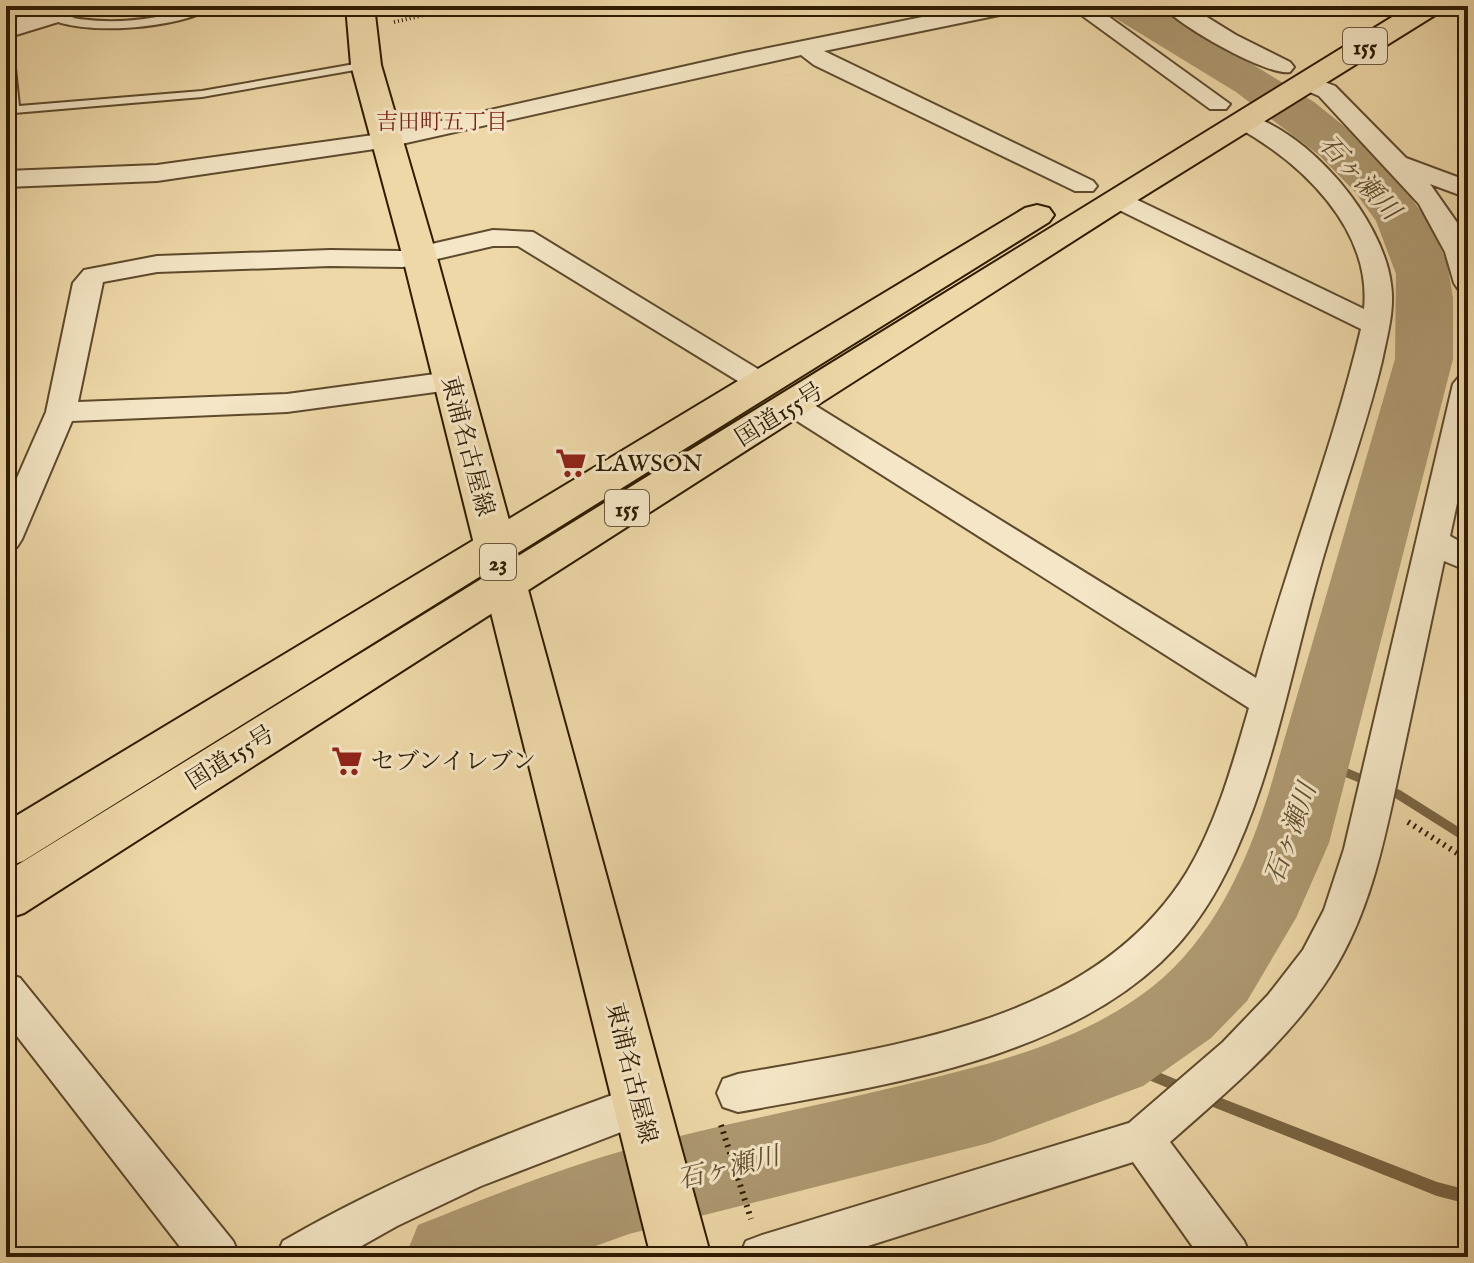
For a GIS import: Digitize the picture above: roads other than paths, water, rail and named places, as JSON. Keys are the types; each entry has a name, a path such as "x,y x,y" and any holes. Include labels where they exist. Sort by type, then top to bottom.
{"main road":[{"name":"国道155号","path":"1291,76 1382,6"},
{"name":"国道155号","path":"6,847 499,565 1291,76 1430,6"},
{"name":"東浦名古屋線","path":"363,33 450,381 681,1257"},
{"name":"国道155号","path":"6,898 499,565"}],"street":[{"path":"10,23 50,16 81,6"},
{"path":"6,179 157,173 388,140 1009,6"},
{"path":"727,1103 1010,1028 1058,1009 1101,985 1141,955 1167,929 1198,889 1217,852 1243,786 1299,581 1362,386 1375,325 1378,285 1375,270 1343,200 1325,177 1266,132 1080,6"},
{"path":"1174,6 1291,76 1327,91 1427,193 1444,221 1468,283"},
{"path":"806,48 822,60 1375,325"},
{"path":"1399,162 1468,190"},
{"path":"6,539 61,412 87,283 94,276 157,264 330,258 403,259 493,238 524,238 1267,702"},
{"path":"61,412 287,403 450,381"},
{"path":"762,1257 1142,1139 1238,1055 1283,1008 1317,962 1343,912 1375,801 1468,384"},
{"path":"1432,541 1468,560"},
{"path":"6,991 217,1257"},
{"path":"299,1257 356,1222 506,1153 641,1111"},
{"path":"1142,1139 1228,1257"}],"lane":[{"path":"50,16 80,25 129,25 163,21 211,6"},
{"path":"10,23 14,110 172,98 363,33"}],"waterway":[{"name":"石ヶ瀬川","path":"451,1257 509,1233 629,1192 989,1104 1113,1059 1182,1012 1218,976 1268,895 1291,843 1306,792 1424,359 1423,274 1401,220 1373,181 1337,145 1253,83 1126,6"},
{"path":"1315,760 1396,793 1468,839"},
{"path":"1113,1059 1187,1090"},
{"path":"1203,1097 1437,1189 1468,1197"}],"place":[{"name":"LAWSON","path":"571,463"},
{"name":"セブンイレブン","path":"347,761"}],"district":[{"name":"吉田町五丁目","path":"442,121"}]}
